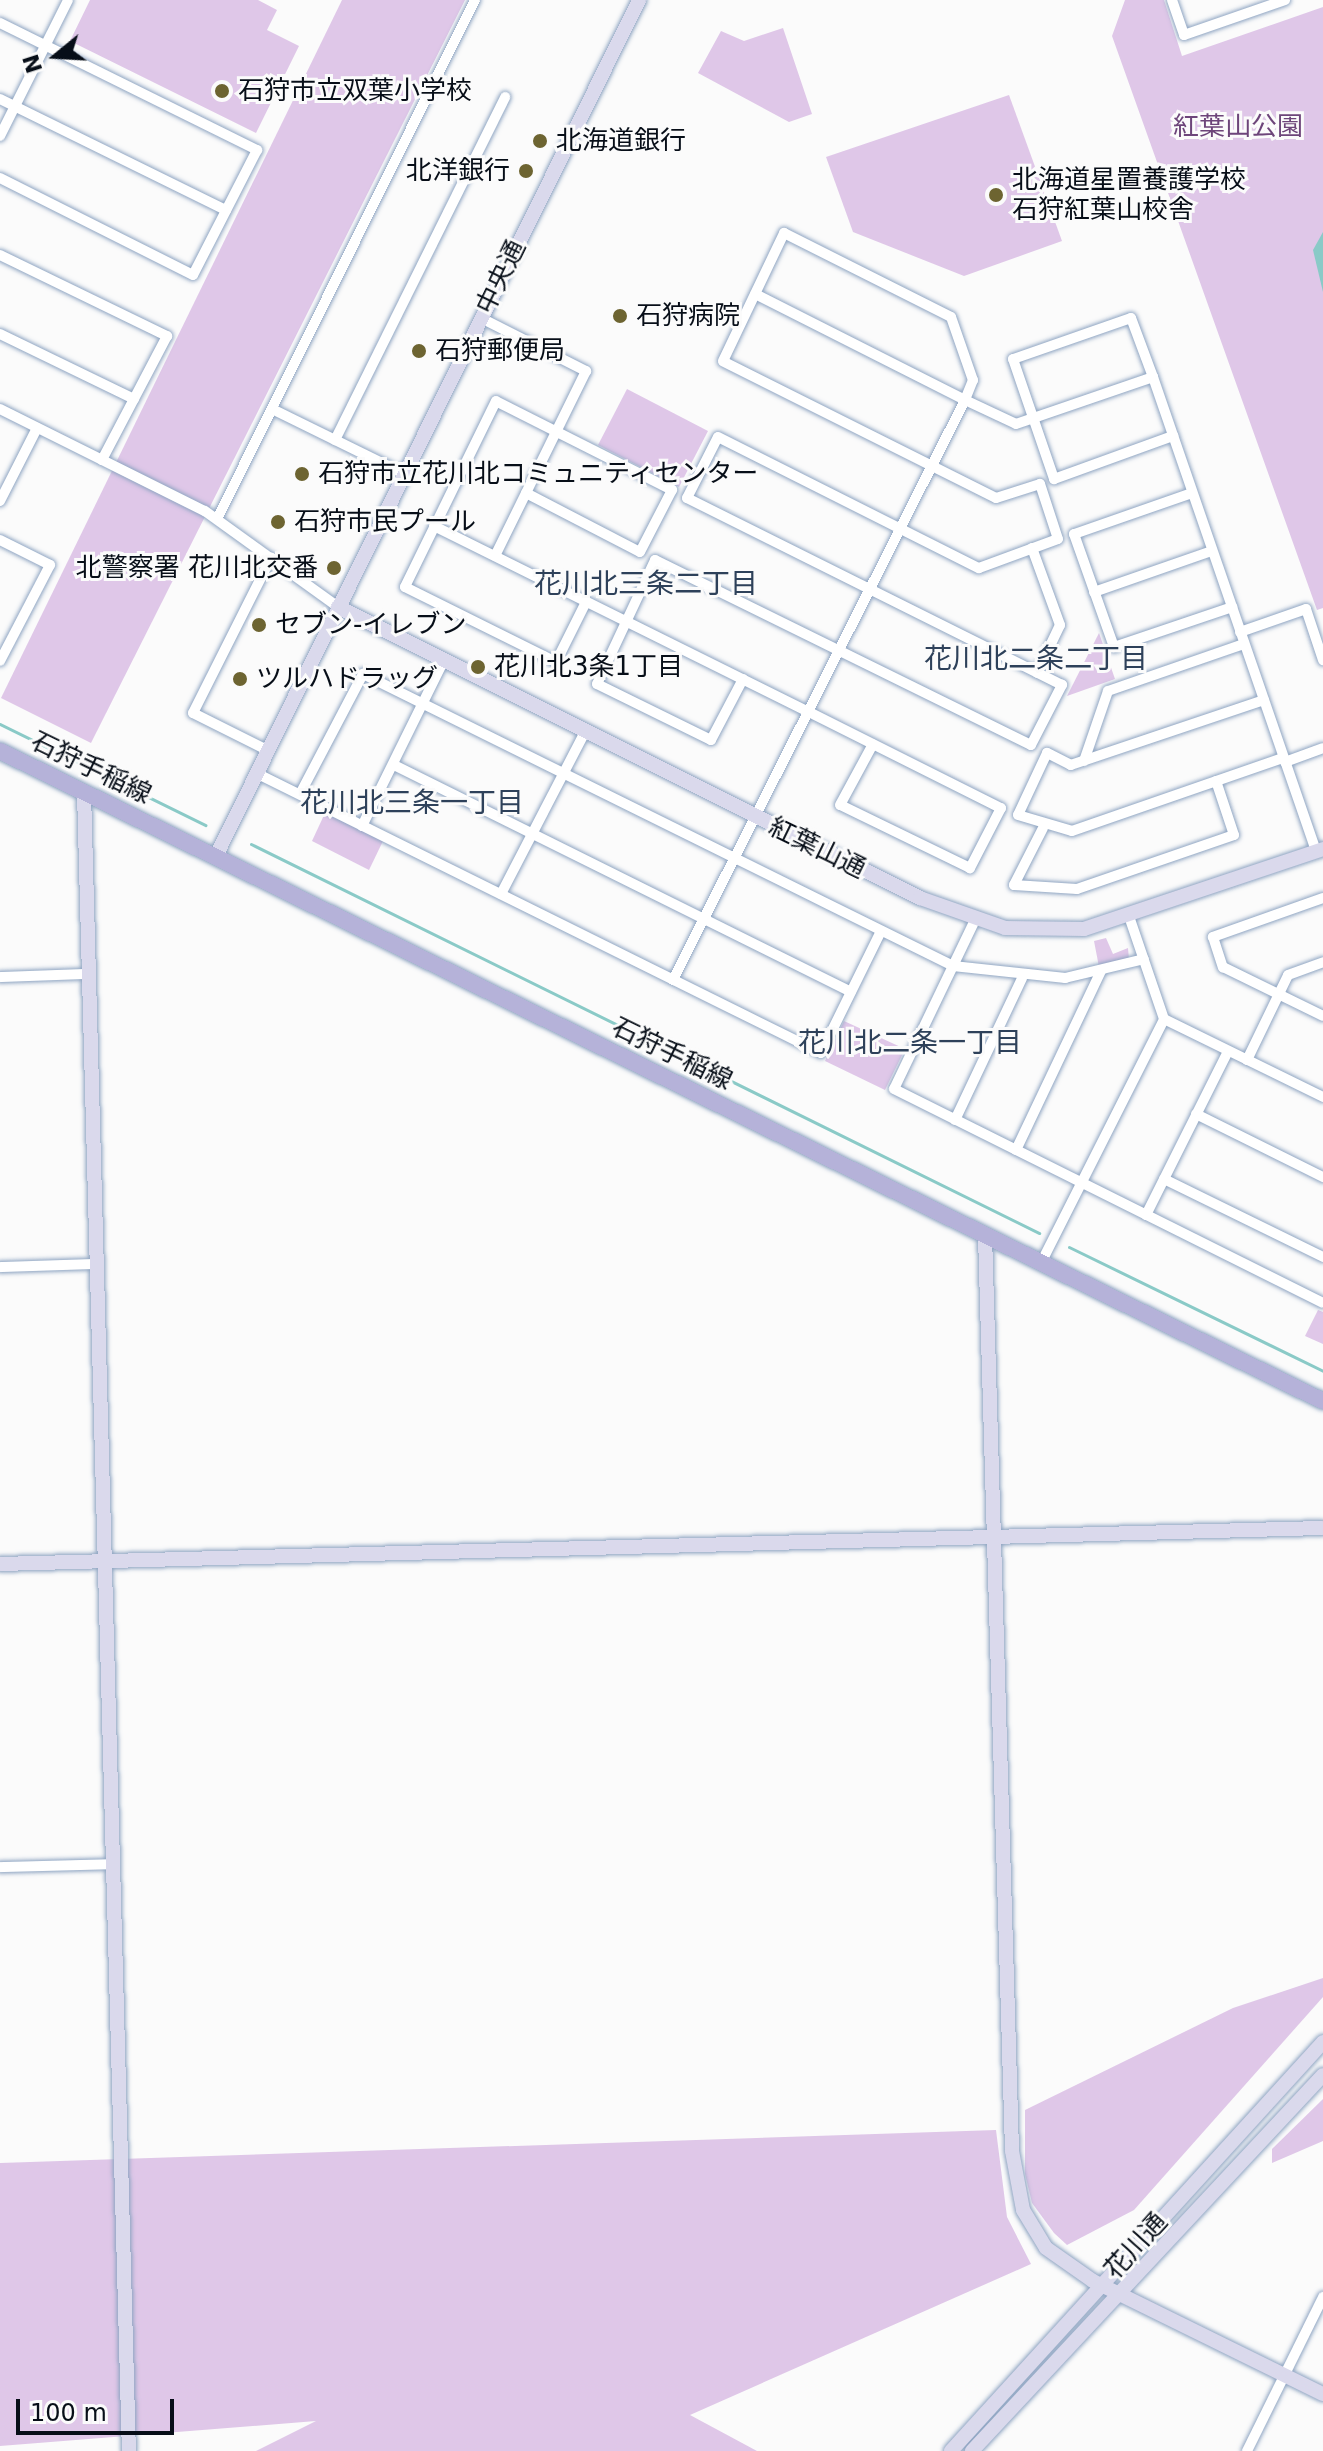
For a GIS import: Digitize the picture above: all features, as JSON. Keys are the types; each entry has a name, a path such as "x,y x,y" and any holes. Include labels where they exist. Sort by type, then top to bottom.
{"main road":[{"name":"石狩手稲線","path":"0,751 1323,1401"}],"street":[{"path":"0,136 68,0"},
{"path":"217,519 475,0"},
{"name":"中央通","path":"216,856 639,0"},
{"path":"1172,0 1184,35 1285,0"},
{"path":"0,23 257,150 193,275 0,178"},
{"path":"335,440 505,97"},
{"path":"0,99 226,210"},
{"path":"673,980 753,817 839,649 869,589 901,526 933,464 965,400 973,380 951,317 784,233 723,361 933,464 996,498 1040,484 1058,539 979,568 901,526 718,437 687,498 869,589 1037,673 1062,685 1031,745 839,649 655,560 597,684 711,740 743,679"},
{"path":"0,255 167,336 102,460"},
{"path":"755,294 1016,424 1153,377"},
{"path":"481,318 586,371 495,556"},
{"path":"1173,436 1054,479 1013,359 1131,318 1153,377 1284,760 1319,850"},
{"path":"0,334 134,399"},
{"path":"526,493 640,552 672,490 496,401 405,587 556,662 586,602"},
{"path":"0,409 217,519 338,607"},
{"path":"272,409 404,474"},
{"path":"1,498 37,428"},
{"path":"1192,493 1074,534 1094,592 1114,647 1232,607"},
{"path":"434,526 743,679 807,711 873,744 1001,808 970,868 840,805 873,744"},
{"path":"0,540 50,565 0,661"},
{"path":"1032,548 1060,625 1037,673"},
{"path":"1094,592 1212,551"},
{"path":"269,751 193,713 271,558"},
{"name":"紅葉山通","path":"338,607 753,817 975,920 1054,932 1129,916 1319,850"},
{"path":"1240,632 1306,609 1323,660"},
{"path":"1084,761 1108,691 1244,644"},
{"path":"362,826 444,660"},
{"path":"300,794 363,674 953,966 1022,978 1101,971 1144,959"},
{"path":"1264,700 1071,765 1047,753 1018,815 1043,828 1072,831 1323,748"},
{"path":"501,894 585,732"},
{"path":"394,765 851,992"},
{"path":"258,774 821,1053 881,931"},
{"path":"1043,828 1014,885 1077,889 1234,835 1216,781"},
{"path":"84,792 86,974 129,2451"},
{"path":"1323,898 1213,937 1223,967 1323,1016"},
{"path":"1129,916 1164,1019 1323,1097"},
{"path":"975,920 894,1089 1323,1303"},
{"path":"1247,1060 1288,975 1323,962"},
{"path":"1016,1150 1101,971"},
{"path":"0,977 86,974"},
{"path":"955,1120 1022,978"},
{"path":"1041,1263 1164,1019"},
{"path":"1146,1215 1228,1051"},
{"path":"1196,1114 1323,1177"},
{"path":"1164,1179 1323,1257"},
{"path":"985,1235 991,1536 1015,2176 1023,2210 1046,2248 1101,2285 1323,2394"},
{"path":"0,1267 96,1264"},
{"path":"0,1564 1323,1528"},
{"path":"0,1867 114,1864"},
{"name":"花川通","path":"951,2451 1323,2042"},
{"name":"花川通","path":"972,2451 1116,2293 1323,2075"},
{"path":"1247,2451 1323,2297"}],"green space":[{"name":"石狩市立双葉小学校","path":"90,0 258,0 277,10 267,30 299,46 256,133 70,41"},
{"path":"342,0 465,0 91,743 1,698"},
{"name":"紅葉山公園","path":"1125,0 1164,0 1182,56 1323,7 1323,608 1317,610 1112,36"},
{"path":"783,28 812,114 789,122 698,73 721,31 744,41"},
{"path":"1009,95 1062,241 964,276 853,232 826,157"},
{"path":"627,389 708,431 679,487 598,445"},
{"path":"1099,633 1115,679 1067,696"},
{"path":"325,813 383,841 369,870 312,841"},
{"path":"1106,938 1113,954 1128,948 1129,959 1099,967 1094,941"},
{"path":"844,1021 905,1049 885,1090 825,1061"},
{"path":"1318,1310 1323,1312 1323,1344 1305,1336"},
{"path":"1323,1978 1323,1997 1134,2210 1067,2245 1054,2233 1032,2203 1025,2174 1025,2110 1233,2008"},
{"path":"1323,2099 1323,2141 1272,2163 1272,2149"},
{"path":"996,2130 1007,2217 1031,2264 690,2415 757,2451 256,2451 316,2421 0,2446 0,2163"}],"water":[{"path":"1323,232 1323,292 1313,250"}],"waterway":[{"path":"0,724 205,825"},
{"path":"251,844 1039,1233"},
{"path":"1069,1247 1323,1371"}],"place":[{"name":"石狩市立双葉小学校","path":"222,91"},
{"name":"北海道銀行","path":"540,141"},
{"name":"北洋銀行","path":"526,171"},
{"name":"北海道星置養護学校 石狩紅葉山校舎","path":"996,195"},
{"name":"石狩病院","path":"620,316"},
{"name":"石狩郵便局","path":"419,351"},
{"name":"石狩市立花川北コミュニティセンター","path":"302,474"},
{"name":"石狩市民プール","path":"278,522"},
{"name":"北警察署 花川北交番","path":"334,568"},
{"name":"セブン-イレブン","path":"259,625"},
{"name":"花川北3条1丁目","path":"478,667"},
{"name":"ツルハドラッグ","path":"240,679"}],"district":[{"name":"花川北三条二丁目","path":"646,584"},
{"name":"花川北二条二丁目","path":"1036,659"},
{"name":"花川北三条一丁目","path":"412,803"},
{"name":"花川北二条一丁目","path":"910,1043"}]}
